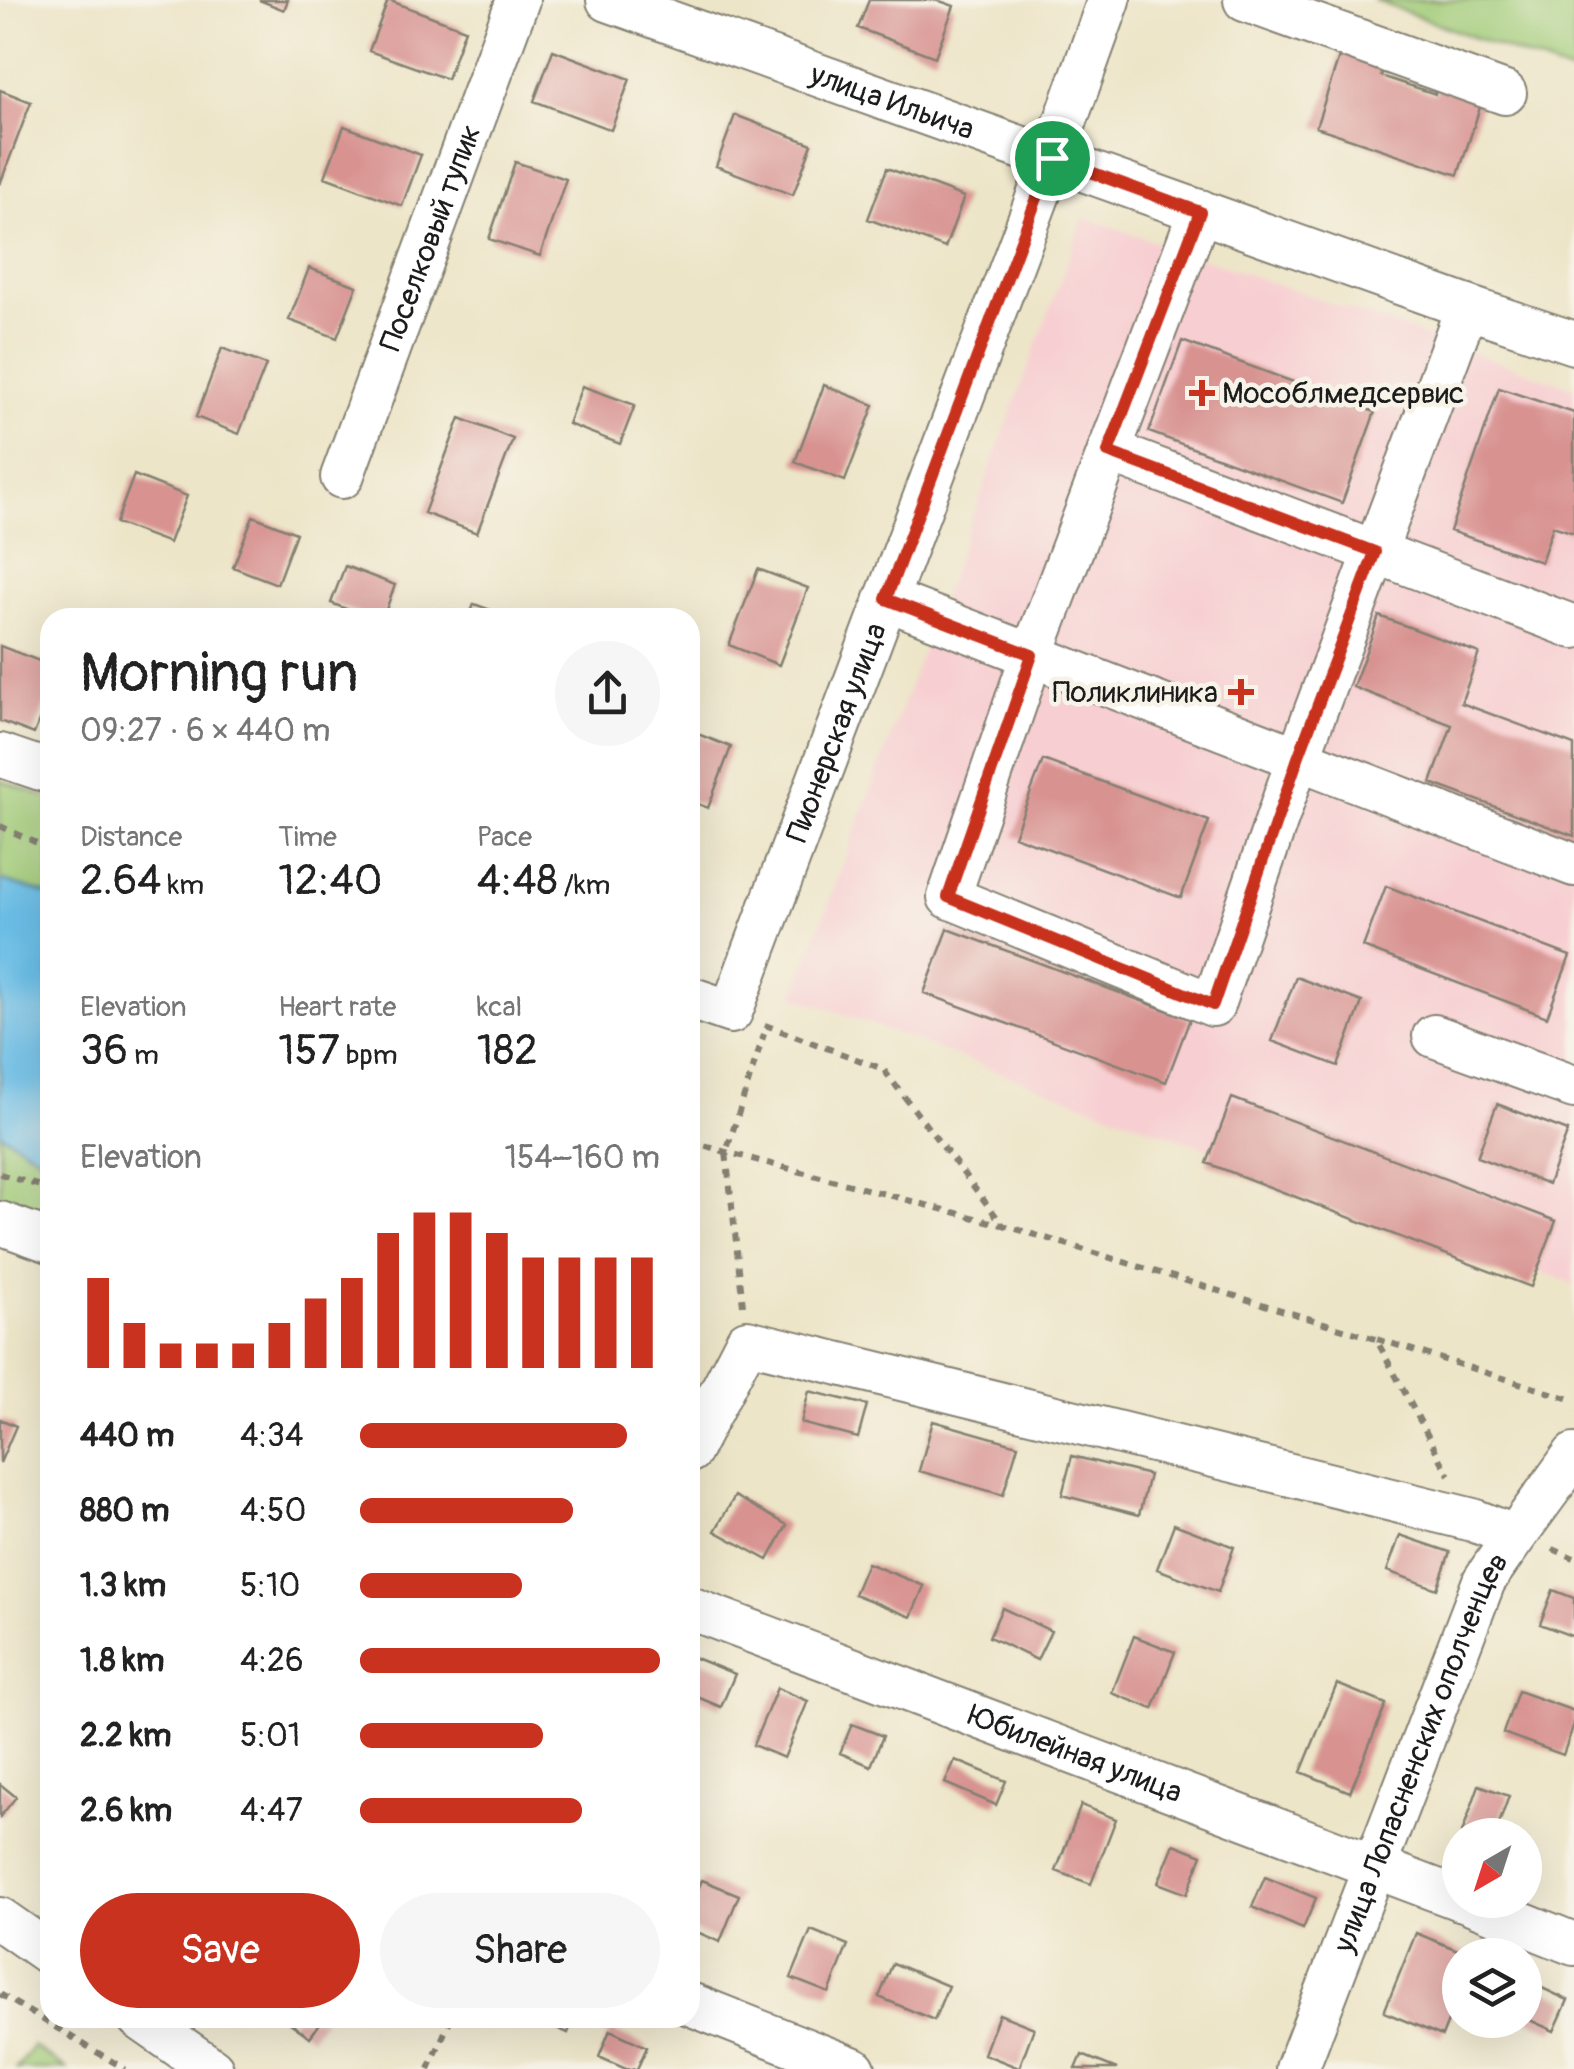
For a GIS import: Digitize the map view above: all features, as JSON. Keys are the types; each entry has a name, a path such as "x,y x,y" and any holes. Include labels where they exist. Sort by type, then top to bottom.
{"street":[{"name":"Поселковый тупик","path":"342,476 518,0"},
{"name":"улица Ильича","path":"608,0 1574,343"},
{"name":"Пионерская улица","path":"749,1019 886,599 1109,0"},
{"path":"1245,0 1504,94"},
{"path":"1200,212 1032,655 948,897 1213,1005 1298,758 1467,307"},
{"path":"1108,452 1574,627"},
{"path":"886,599 1574,865"},
{"path":"0,755 40,769"},
{"path":"700,1002 749,1019"},
{"path":"1434,1036 1574,1087"},
{"path":"0,1223 40,1237"},
{"path":"700,1431 746,1341 1473,1520 1514,1536"},
{"name":"улица Лопасненских ополченцев","path":"1297,2069 1484,1581 1514,1536 1559,1504 1574,1454"},
{"name":"Юбилейная улица","path":"700,1612 1442,1891"},
{"name":"Юбилейная улица","path":"1509,1918 1574,1944"},
{"path":"0,1919 40,1947"},
{"path":"700,2008 854,2069"},
{"path":"153,2028 212,2069"}],"path":[{"path":"0,826 40,844"},
{"path":"746,1341 726,1152 749,1019 884,1068 1003,1225"},
{"path":"700,1144 1003,1225 1574,1400"},
{"path":"0,1174 40,1186"},
{"path":"1376,1339 1473,1520"},
{"path":"0,1994 40,2018"},
{"path":"57,2028 125,2069"},
{"path":"429,2069 447,2028"}],"shaded area":[{"name":"Поликлиника","path":"1084,217 1574,388 1574,1284 794,996"}],"green space":[{"path":"1374,0 1574,0 1574,75"},
{"path":"0,780 40,794 40,1219 0,1205"},
{"path":"33,2046 66,2069 16,2069"}],"water":[{"path":"0,880 40,892 40,1158 0,1133"}],"building":[{"path":"259,0 288,0 284,10"},
{"path":"388,0 465,29 447,79 369,51"},
{"path":"869,0 937,0 954,6 935,57 858,28"},
{"path":"553,50 630,79 611,130 534,101"},
{"path":"1341,51 1385,66 1381,76 1435,94 1438,83 1483,98 1458,175 1316,127"},
{"path":"0,90 31,102 0,184"},
{"path":"735,115 812,144 793,195 716,166"},
{"path":"344,126 421,155 402,206 325,177"},
{"path":"515,162 566,179 540,256 489,239"},
{"path":"887,168 964,197 945,248 868,219"},
{"path":"309,268 357,286 337,338 289,320"},
{"path":"1182,341 1375,412 1342,503 1149,432"},
{"path":"222,348 266,365 239,434 196,417"},
{"path":"824,385 874,405 845,481 795,462"},
{"path":"582,386 635,405 620,444 568,424"},
{"path":"1499,388 1574,413 1574,533 1553,526 1541,562 1450,531"},
{"path":"460,418 513,439 477,533 424,513"},
{"path":"134,475 187,496 169,543 116,523"},
{"path":"253,516 296,533 277,584 233,567"},
{"path":"345,566 395,585 387,608 344,608 331,603"},
{"path":"758,569 808,588 779,665 729,645"},
{"path":"1379,616 1479,653 1461,703 1574,745 1574,836 1431,783 1452,725 1353,687"},
{"path":"0,646 40,661 40,719 34,734 0,721"},
{"path":"700,735 731,747 708,808 700,805"},
{"path":"1043,760 1209,821 1181,898 1014,836"},
{"path":"1386,886 1570,956 1547,1017 1363,947"},
{"path":"948,929 1190,1019 1166,1082 924,993"},
{"path":"1296,977 1362,1002 1338,1066 1272,1041"},
{"path":"1232,1098 1556,1221 1531,1287 1207,1163"},
{"path":"1497,1104 1568,1131 1548,1184 1477,1157"},
{"path":"809,1391 867,1405 858,1438 801,1423"},
{"path":"0,1419 16,1426 0,1463"},
{"path":"933,1421 1018,1445 1003,1495 919,1471"},
{"path":"1072,1456 1149,1475 1139,1515 1062,1495"},
{"path":"735,1496 787,1525 768,1560 715,1531"},
{"path":"1174,1524 1234,1547 1218,1592 1157,1569"},
{"path":"1400,1535 1450,1552 1437,1589 1387,1571"},
{"path":"867,1563 924,1586 911,1617 854,1594"},
{"path":"1553,1590 1574,1598 1574,1637 1540,1624"},
{"path":"1002,1608 1051,1631 1037,1660 989,1637"},
{"path":"1134,1636 1175,1652 1153,1709 1112,1693"},
{"path":"700,1660 735,1674 721,1707 700,1698"},
{"path":"1337,1684 1386,1704 1350,1792 1301,1772"},
{"path":"777,1688 808,1701 784,1758 753,1745"},
{"path":"1518,1691 1574,1711 1574,1724 1563,1755 1503,1733"},
{"path":"852,1724 883,1736 871,1766 840,1753"},
{"path":"955,1760 1006,1781 996,1805 945,1783"},
{"path":"0,1784 16,1797 0,1817"},
{"path":"1479,1785 1509,1796 1501,1818 1467,1818"},
{"path":"1081,1805 1116,1819 1091,1884 1056,1871"},
{"path":"1174,1844 1202,1855 1187,1894 1158,1883"},
{"path":"1265,1877 1316,1898 1303,1929 1252,1907"},
{"path":"702,1880 739,1895 720,1942 700,1933"},
{"path":"811,1930 848,1945 829,1993 791,1978"},
{"path":"1416,1933 1442,1944 1442,2036 1384,2012"},
{"path":"893,1963 948,1986 934,2020 879,1997"},
{"path":"1542,1988 1568,2000 1554,2031 1542,2026"},
{"path":"999,2014 1034,2028 1019,2068 984,2054"},
{"path":"297,2028 317,2028 310,2037"},
{"path":"610,2030 647,2047 637,2069 626,2069 599,2057"},
{"path":"1082,2055 1117,2069 1076,2069"}],"place":[{"name":"Мособлмедсервис","path":"1202,393"},
{"name":"Поликлиника","path":"1241,692"}],"route":[{"path":"1052,158 1200,212 1108,452 1375,552 1298,758 1213,1005 948,897 1032,655 886,599 1052,158"}]}
